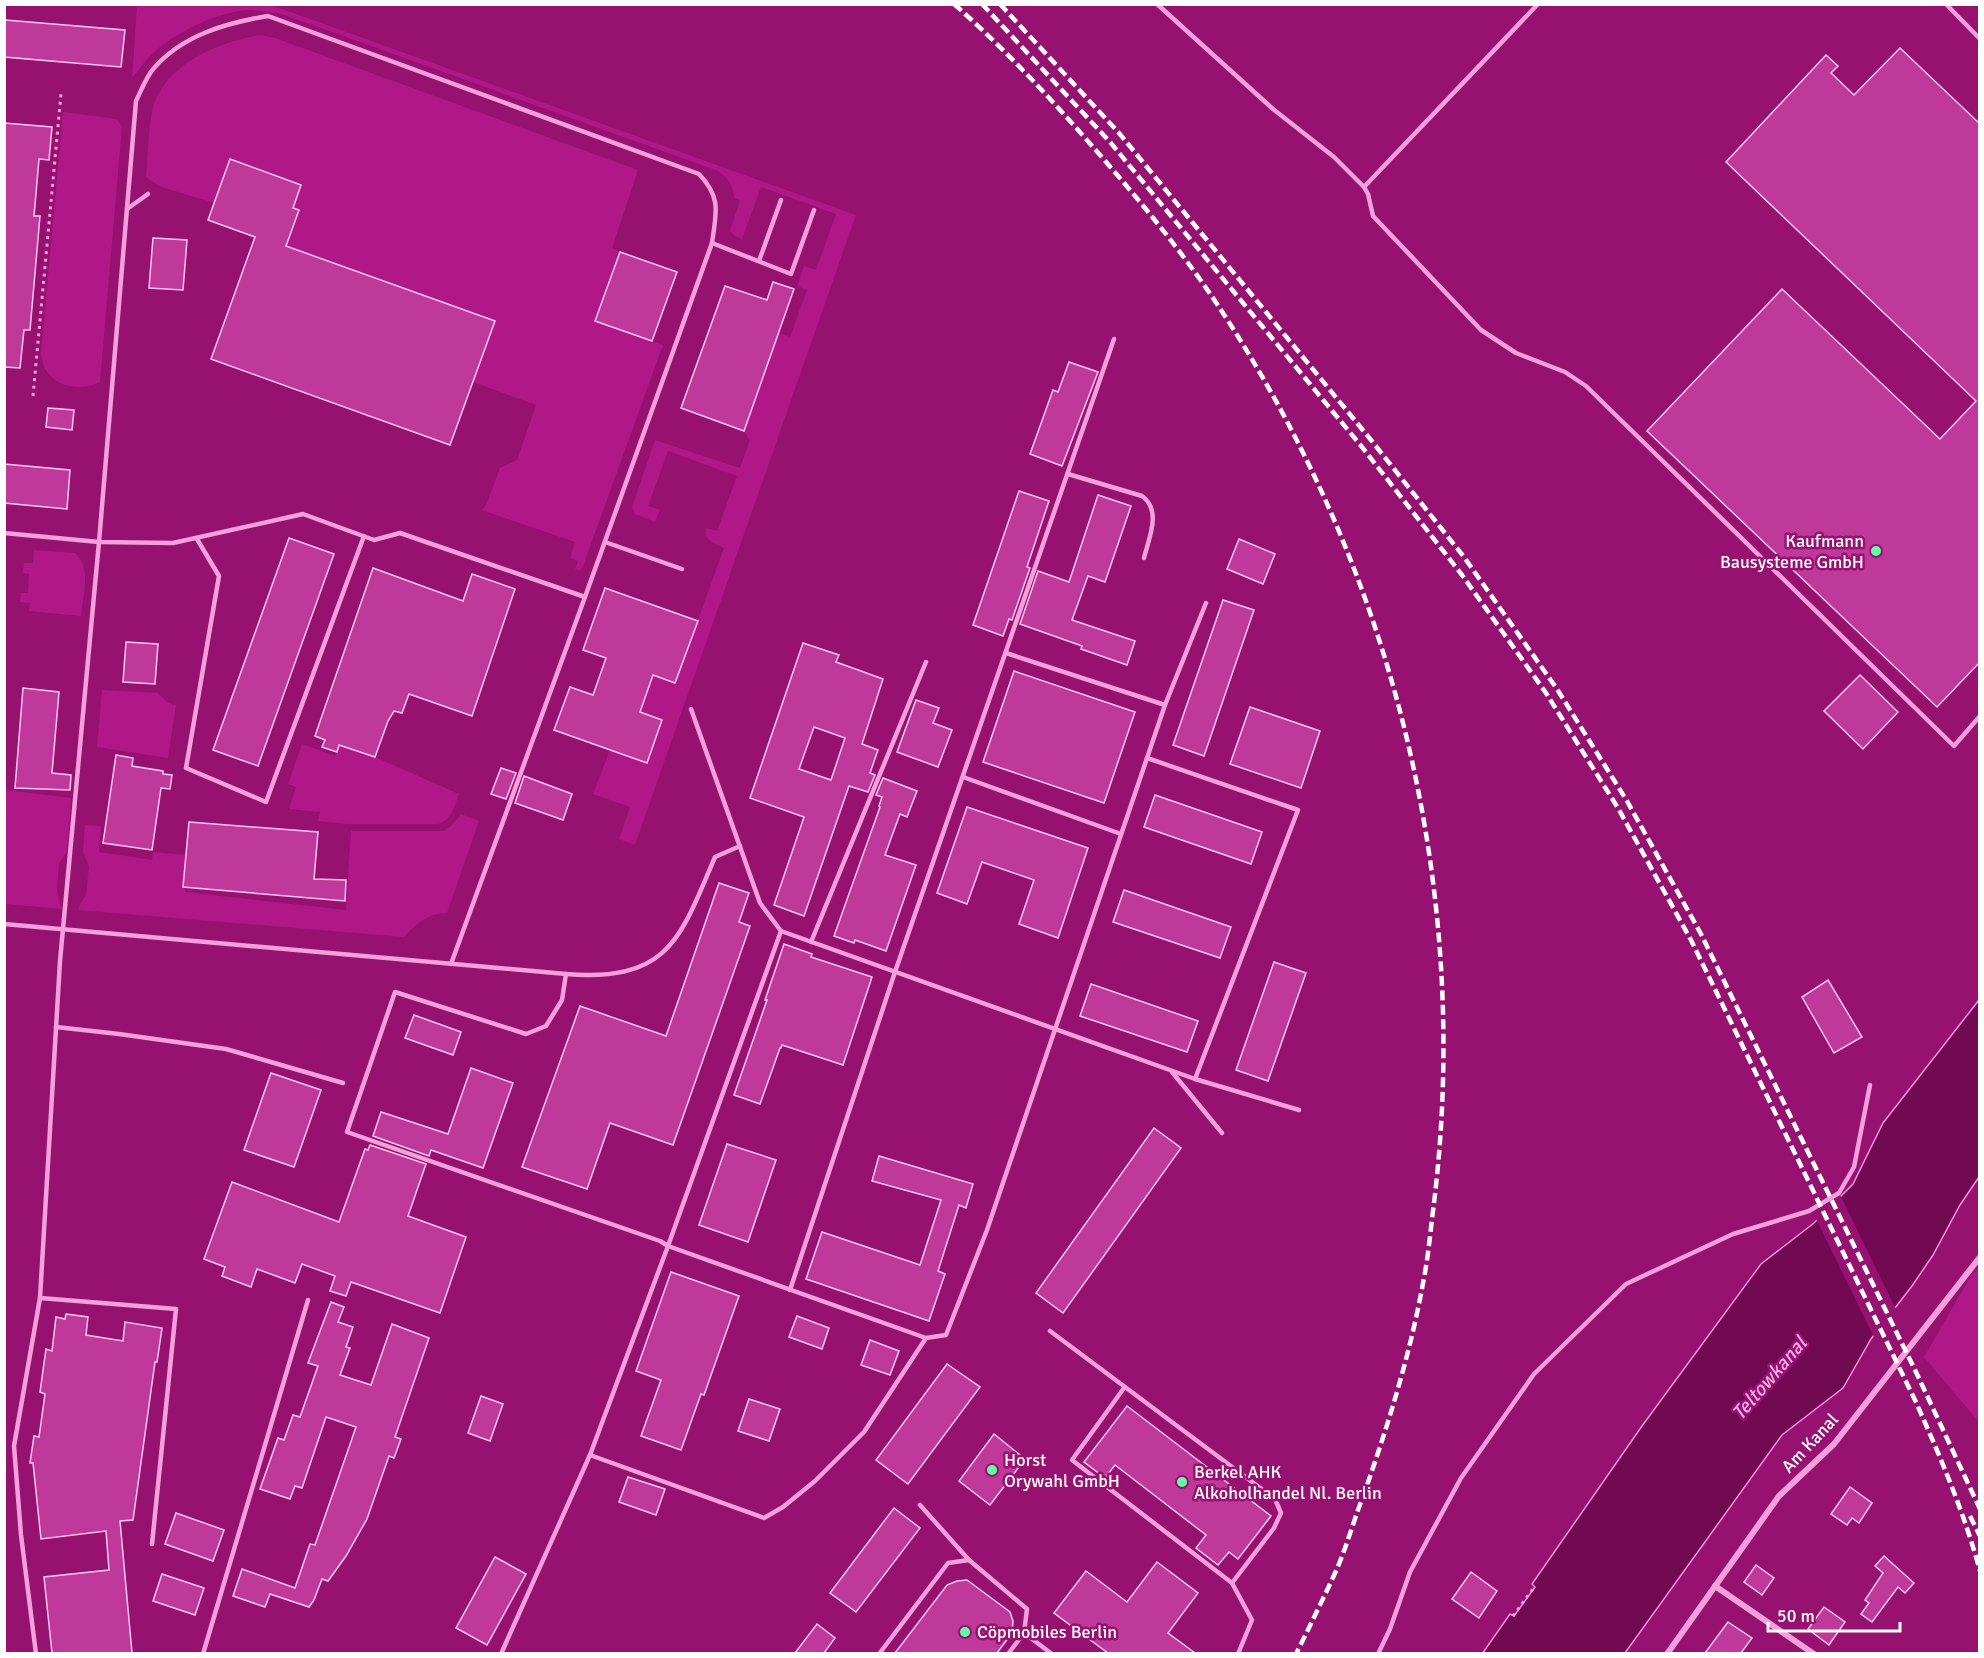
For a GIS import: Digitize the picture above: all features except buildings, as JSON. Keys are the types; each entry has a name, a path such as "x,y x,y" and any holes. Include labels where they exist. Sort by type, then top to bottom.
{"street":[{"name":"Am Kanal","path":"1667,1653 1779,1496 1834,1444 1980,1257"},
{"path":"1715,1586 1814,1653"}],"lane":[{"path":"1157,4 1273,109 1334,157 1364,187 1374,216 1481,330 1515,353 1565,372 1586,386 1954,746 1980,716"},
{"path":"1364,187 1538,4"},
{"path":"1946,4 1980,39"},
{"path":"36,1653 21,1535 14,1446 40,1298 63,928 99,542 136,102 153,69 172,52 215,28 238,21 268,16 699,174 711,186 717,208 712,243 451,964"},
{"path":"127,209 148,194"},
{"path":"759,261 781,200"},
{"path":"712,243 791,274 814,210"},
{"path":"790,1290 895,972 1114,339"},
{"path":"1068,474 1142,496 1148,500 1154,521 1144,558"},
{"path":"4,533 99,542 173,543 303,514 374,540 400,533 585,597"},
{"path":"197,539 219,576 186,768 266,802 364,536"},
{"path":"605,542 682,569"},
{"path":"566,974 562,1000 546,1026 526,1034 395,992 347,1132 660,1241 668,1246 926,1338 946,1335 987,1230 1165,705 1206,603"},
{"path":"1006,653 1165,705"},
{"path":"811,942 926,662"},
{"path":"691,709 759,903 781,931 1195,1079 1299,1110"},
{"path":"1147,759 1298,810 1195,1079"},
{"path":"963,777 1122,834"},
{"path":"4,924 566,974 623,973 656,959 670,946 684,927 715,856 740,846"},
{"path":"501,1653 590,1455 781,931"},
{"path":"56,1028 226,1049 343,1083"},
{"path":"1170,1070 1222,1133"},
{"path":"1378,1653 1390,1629 1410,1572 1461,1478 1534,1374 1626,1284 1733,1234 1809,1211 1839,1193 1854,1167 1870,1085"},
{"path":"40,1298 176,1309 152,1544"},
{"path":"203,1653 308,1300"},
{"path":"1050,1331 1275,1499 1281,1513 1274,1528 1232,1583"},
{"path":"590,1455 764,1518 783,1507 815,1481 864,1432 926,1338"},
{"path":"1124,1388 1072,1460 1232,1583 1252,1620 1238,1653"},
{"path":"920,1505 969,1560 1027,1609 1024,1633 1008,1653"},
{"path":"879,1653 948,1563 969,1560"},
{"path":"1024,1633 1052,1653"}],"path":[{"path":"33,396 61,94"},
{"path":"1513,1616 1535,1586"}],"shaded area":[{"path":"137,5 271,5 856,215 635,845 619,839 630,807 593,794 610,750 647,763 662,720 640,712 653,675 675,683 724,548 708,539 706,528 717,531 737,476 668,451 648,506 660,510 655,522 635,514 632,507 655,440 740,468 750,440 744,431 779,333 790,337 807,290 797,286 804,266 816,270 836,214 761,187 742,239 730,231 740,200 734,198 730,183 718,171 282,14 254,10 238,11 198,24 162,45 132,78"},
{"path":"260,35 275,38 638,170 612,248 620,252 595,320 663,345 580,571 575,569 578,561 570,558 575,542 482,510 487,503 500,468 517,460 536,405 473,382 495,321 286,246 299,211 293,208 301,185 215,203 161,187 146,177 152,112 158,95 167,81 194,58 210,50 227,43"},
{"path":"63,112 116,119 122,126 100,382 79,387 64,385 52,377 47,372 41,353"},
{"path":"34,550 75,553 80,559 85,574 81,616 29,611 30,603 20,602 21,593 28,593 29,574 23,573 24,563 33,563"},
{"path":"102,690 158,693 168,703 176,705 168,758 97,747"},
{"path":"302,744 335,756 339,745 375,757 459,794 454,808 443,822 438,824 347,824 318,821 320,812 289,809 296,787 288,784"},
{"path":"5,790 71,798 67,851 59,864 57,892 62,909 5,904"},
{"path":"461,814 479,821 447,913 440,913 423,920 404,937 78,910 86,895 89,866 83,852 85,825 101,826 99,852 152,860 153,852 186,855 183,887 186,892 346,910 351,831 443,831 451,826"},
{"path":"1979,1268 1979,1422 1924,1357 1971,1276"}],"water":[{"name":"Teltowkanal","path":"1979,1000 1979,1177 1960,1205 1933,1255 1871,1339 1843,1388 1782,1435 1625,1653 1482,1654 1510,1614 1514,1616 1535,1587 1532,1584 1642,1426 1761,1264 1814,1223 1853,1184 1883,1123"}],"pier":[{"path":"1839,1193 1897,1311 1875,1339 1815,1217"}],"railway":[{"path":"954,4 1011,58 1083,135 1159,225 1213,298 1276,401 1329,508 1373,620 1406,735 1429,852 1441,971 1443,1091 1430,1238 1412,1337 1382,1442 1340,1562 1296,1654"},
{"path":"982,4 1110,142 1362,447 1462,575 1546,693 1618,808 1691,940 1915,1400 1959,1506 1980,1571"},
{"path":"1000,4 1119,133 1371,440 1464,557 1557,689 1627,801 1701,934 1916,1372 1980,1509"},
{"path":"1970,1516 1980,1536"}],"place":[{"name":"Kaufmann Bausysteme GmbH","path":"1876,551"},
{"name":"Horst Orywahl GmbH","path":"992,1470"},
{"name":"Berkel AHK Alkoholhandel Nl. Berlin","path":"1182,1482"},
{"name":"Cöpmobiles Berlin","path":"965,1632"}]}
